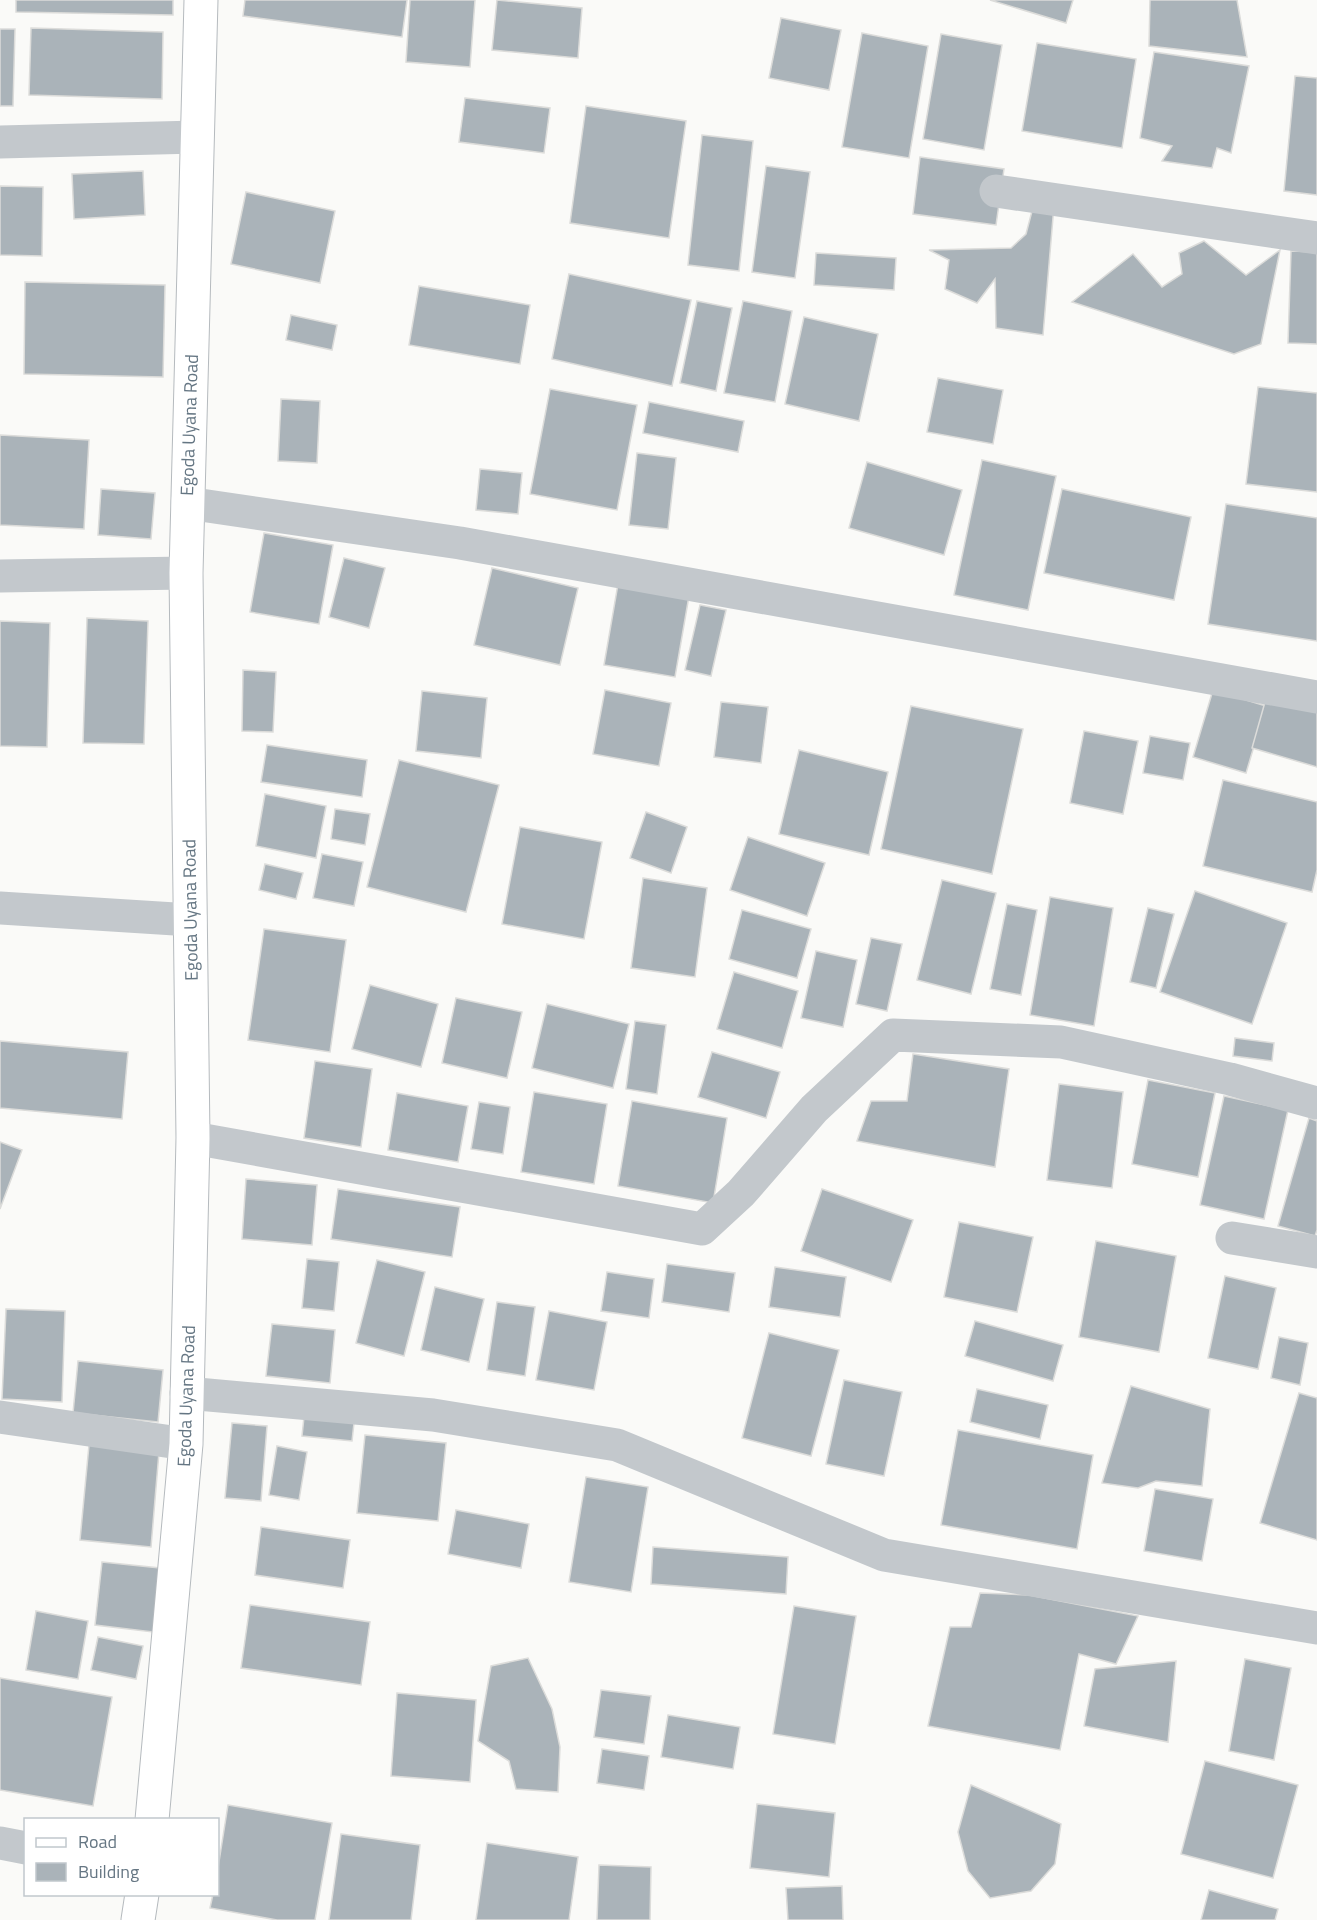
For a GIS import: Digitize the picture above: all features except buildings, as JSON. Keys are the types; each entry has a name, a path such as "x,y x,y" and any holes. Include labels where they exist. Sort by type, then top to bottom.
{"main road":[{"name":"Egoda Uyana Road","path":"152,1818 186,1444 193,1138 186,573 201,0"},
{"path":"138,1920 142,1896"}],"street":[{"path":"0,142 197,137"},
{"path":"996,191 1317,238"},
{"path":"187,503 459,543 1317,697"},
{"path":"0,576 186,573"},
{"path":"0,908 191,920"},
{"path":"193,1138 702,1229 741,1193 814,1109 893,1035 1060,1042 1230,1078 1317,1102"},
{"path":"1232,1238 1317,1252"},
{"path":"186,1393 433,1415 617,1445 884,1555 1317,1628"},
{"path":"0,1417 186,1444"},
{"path":"0,1843 24,1848"}]}
